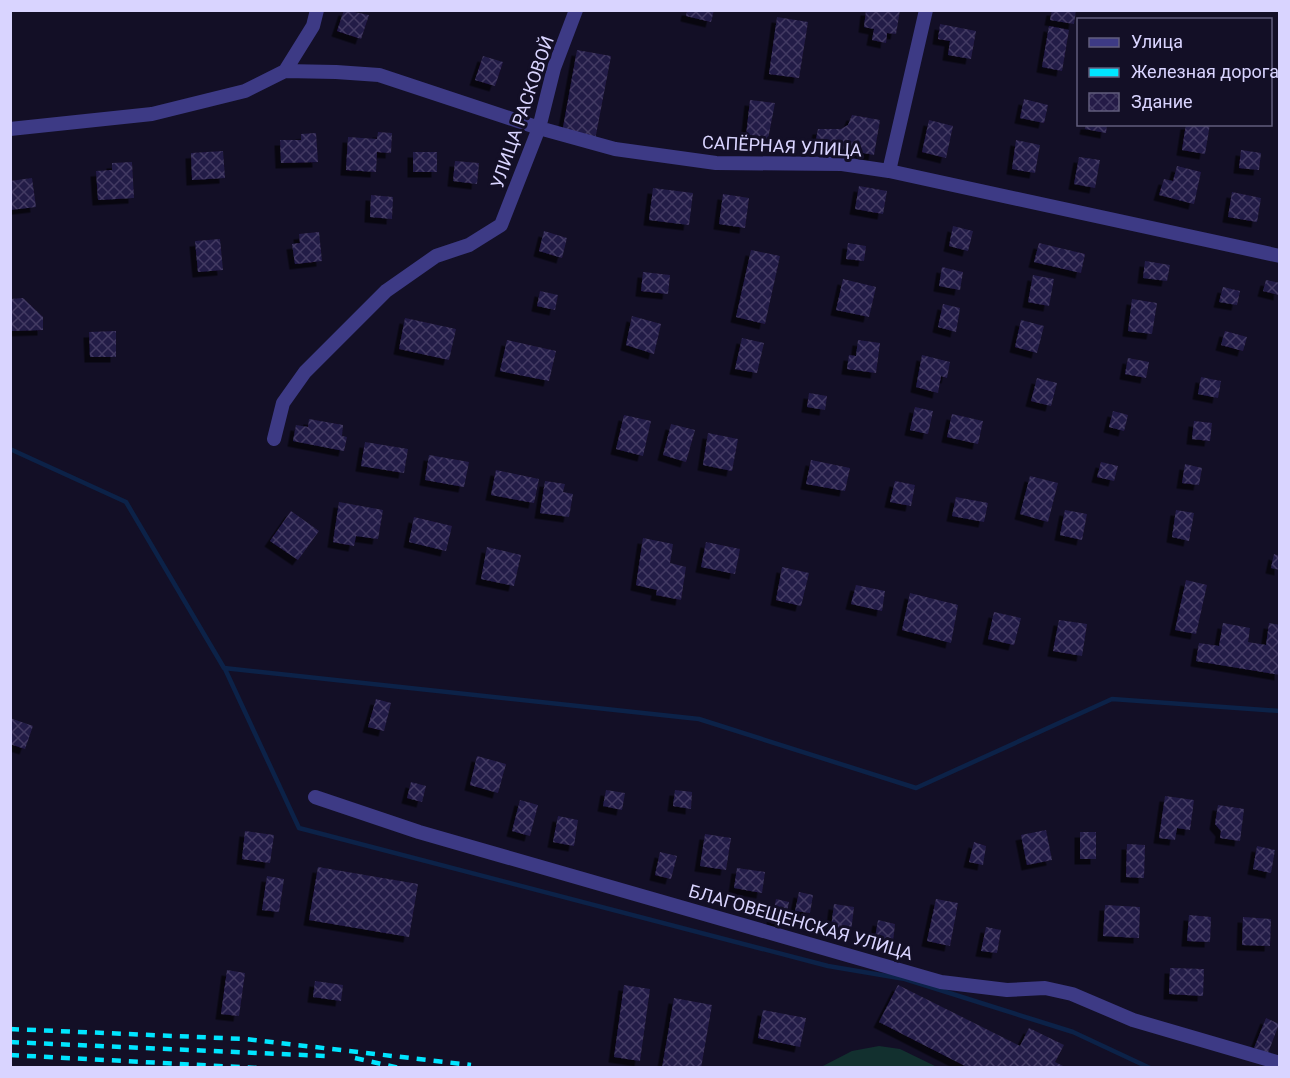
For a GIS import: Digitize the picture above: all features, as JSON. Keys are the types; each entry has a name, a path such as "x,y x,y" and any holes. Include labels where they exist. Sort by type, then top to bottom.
{"street":[{"path":"10,129 152,114 245,91 285,71 313,26 317,10"},
{"name":"УЛИЦА РАСКОВОЙ","path":"274,439 283,403 305,372 386,291 436,256 469,244 501,225 539,128 554,68 576,10"},
{"path":"889,171 927,10"},
{"name":"САПЁРНАЯ УЛИЦА","path":"285,71 379,75 539,128 615,149 716,163 842,164 889,171 1280,256"},
{"name":"БЛАГОВЕЩЕНСКАЯ УЛИЦА","path":"315,797 419,832 941,982 1006,990 1045,988 1072,994 1132,1020 1280,1064"}],"green space":[{"path":"879,1046 900,1049 937,1067 821,1067 852,1051"}],"building":[{"path":"344,10 369,15 361,39 337,31"},
{"path":"687,10 714,10 711,22 686,16"},
{"path":"866,10 900,10 896,34 887,33 886,43 872,40 874,29 864,27"},
{"path":"1052,10 1076,10 1074,24 1050,20"},
{"path":"777,17 808,22 799,78 769,74"},
{"path":"940,24 976,31 971,59 948,55 950,41 938,39"},
{"path":"1049,26 1069,30 1062,71 1042,67"},
{"path":"577,50 611,56 595,140 562,133"},
{"path":"483,56 503,62 495,86 475,80"},
{"path":"1024,99 1048,105 1044,123 1020,118"},
{"path":"750,100 775,103 768,139 746,136"},
{"path":"852,115 880,120 874,155 815,144 818,129 841,129 848,125"},
{"path":"929,120 953,126 946,158 922,152"},
{"path":"1086,126 1107,126 1106,133 1085,129"},
{"path":"1186,126 1210,126 1205,154 1182,150"},
{"path":"378,132 392,133 391,153 377,152 376,172 346,170 348,137 377,139"},
{"path":"316,133 318,162 281,163 280,140 301,140 301,134"},
{"path":"1016,140 1040,145 1035,173 1012,169"},
{"path":"1241,150 1261,153 1259,170 1239,168"},
{"path":"223,151 225,178 192,180 191,153"},
{"path":"413,152 437,152 437,172 413,172"},
{"path":"1079,157 1100,160 1095,188 1074,184"},
{"path":"455,161 479,163 477,184 453,181"},
{"path":"132,162 134,198 98,200 96,171 112,170 112,163"},
{"path":"1177,166 1201,172 1194,204 1159,195 1164,179 1173,181"},
{"path":"32,178 36,207 10,210 10,181"},
{"path":"859,186 887,191 883,214 855,209"},
{"path":"653,188 693,193 689,225 649,220"},
{"path":"1232,192 1261,198 1257,222 1228,217"},
{"path":"723,194 749,198 745,228 719,224"},
{"path":"371,195 393,197 392,219 370,217"},
{"path":"953,226 973,231 968,251 949,246"},
{"path":"544,231 567,238 562,258 539,251"},
{"path":"319,232 322,261 295,264 292,244 300,243 299,234"},
{"path":"220,239 223,270 198,272 195,241"},
{"path":"848,243 866,246 864,261 846,259"},
{"path":"1039,243 1085,254 1081,273 1034,262"},
{"path":"751,250 780,256 765,324 736,317"},
{"path":"1145,261 1170,265 1167,281 1143,278"},
{"path":"942,267 963,272 960,290 939,286"},
{"path":"643,272 670,275 668,294 641,291"},
{"path":"1033,275 1054,279 1049,306 1028,302"},
{"path":"843,279 876,287 869,317 836,310"},
{"path":"1266,280 1280,283 1279,295 1263,291"},
{"path":"1223,287 1240,291 1237,305 1219,302"},
{"path":"540,291 558,295 555,310 537,306"},
{"path":"23,298 43,317 43,330 11,331 10,299"},
{"path":"1132,299 1157,303 1152,334 1128,331"},
{"path":"943,304 960,308 956,332 938,327"},
{"path":"632,316 661,324 654,354 626,345"},
{"path":"405,318 456,329 449,360 399,349"},
{"path":"1021,320 1044,326 1037,353 1015,347"},
{"path":"116,331 116,357 90,357 89,332"},
{"path":"1225,331 1247,337 1243,351 1221,345"},
{"path":"742,338 764,343 757,373 735,369"},
{"path":"507,340 556,351 549,381 500,371"},
{"path":"858,340 880,343 876,373 847,369 849,355 856,356"},
{"path":"922,355 950,362 947,378 941,376 938,393 916,387"},
{"path":"1128,358 1149,362 1146,378 1125,374"},
{"path":"1201,377 1221,381 1218,398 1198,394"},
{"path":"1037,378 1057,383 1051,406 1031,401"},
{"path":"809,393 827,396 825,410 807,407"},
{"path":"915,407 933,411 928,434 910,430"},
{"path":"1113,411 1128,415 1124,431 1109,427"},
{"path":"952,414 983,421 978,444 947,437"},
{"path":"624,415 651,421 643,456 616,449"},
{"path":"309,419 343,425 342,436 347,437 344,451 293,441 296,425 308,427"},
{"path":"1194,421 1212,423 1210,441 1192,439"},
{"path":"671,424 695,430 686,462 663,455"},
{"path":"708,433 738,439 732,471 703,465"},
{"path":"365,442 408,449 404,473 361,466"},
{"path":"429,455 469,462 464,487 425,480"},
{"path":"811,460 850,468 845,491 806,484"},
{"path":"1101,462 1118,466 1114,481 1097,477"},
{"path":"1185,464 1202,468 1199,485 1182,483"},
{"path":"496,470 539,479 534,503 491,495"},
{"path":"1030,476 1058,483 1048,522 1020,514"},
{"path":"545,481 565,484 563,492 573,494 569,517 540,513"},
{"path":"895,481 915,485 911,506 890,502"},
{"path":"956,497 988,503 984,522 952,516"},
{"path":"339,502 383,510 378,539 356,536 354,546 333,542"},
{"path":"1065,510 1087,514 1082,540 1060,535"},
{"path":"1176,510 1194,513 1189,541 1172,537"},
{"path":"291,511 319,531 298,560 270,541"},
{"path":"414,517 452,526 446,551 409,542"},
{"path":"643,538 673,544 670,563 686,567 681,600 656,595 657,590 636,585"},
{"path":"706,542 740,549 735,574 701,567"},
{"path":"487,547 521,555 514,586 481,579"},
{"path":"1274,554 1280,556 1280,570 1271,568"},
{"path":"782,567 809,573 801,606 776,600"},
{"path":"1186,580 1207,585 1196,634 1175,630"},
{"path":"856,585 885,591 882,611 851,604"},
{"path":"910,593 958,605 951,643 902,630"},
{"path":"994,612 1021,618 1014,645 988,639"},
{"path":"1059,620 1087,624 1082,656 1053,651"},
{"path":"1223,623 1250,628 1248,642 1266,645 1269,623 1280,625 1280,675 1196,661 1199,643 1219,646"},
{"path":"376,699 391,703 384,731 368,727"},
{"path":"10,718 33,726 25,749 10,744"},
{"path":"477,756 506,764 498,793 470,785"},
{"path":"411,782 426,786 422,802 407,798"},
{"path":"606,790 625,793 622,810 603,806"},
{"path":"675,790 692,792 691,809 673,806"},
{"path":"1165,796 1194,800 1190,830 1177,828 1175,840 1159,838"},
{"path":"520,800 538,805 530,836 512,831"},
{"path":"1218,805 1244,809 1240,841 1220,838 1221,831 1215,824"},
{"path":"558,816 578,820 574,846 553,842"},
{"path":"1046,830 1052,860 1027,865 1021,835"},
{"path":"245,831 274,835 270,863 242,859"},
{"path":"1080,832 1096,832 1096,859 1080,859"},
{"path":"705,834 731,838 726,870 700,866"},
{"path":"974,842 986,846 983,865 969,862"},
{"path":"1127,844 1145,845 1144,878 1126,877"},
{"path":"1257,846 1275,850 1271,873 1253,869"},
{"path":"660,852 677,856 671,879 655,875"},
{"path":"318,867 418,884 409,937 309,920"},
{"path":"737,868 765,872 762,893 734,888"},
{"path":"267,876 284,879 279,912 262,910"},
{"path":"799,892 813,895 810,913 795,911"},
{"path":"776,899 789,902 784,926 771,923"},
{"path":"936,899 958,903 950,946 927,941"},
{"path":"834,904 854,907 851,932 831,928"},
{"path":"1105,905 1140,907 1139,938 1103,936"},
{"path":"1189,915 1211,917 1210,942 1187,941"},
{"path":"1243,917 1271,919 1270,946 1242,945"},
{"path":"878,920 895,924 893,942 875,938"},
{"path":"986,927 1001,930 997,953 981,951"},
{"path":"1170,968 1204,969 1203,996 1169,994"},
{"path":"227,970 245,973 239,1016 221,1014"},
{"path":"315,981 343,985 341,1001 313,997"},
{"path":"624,985 650,989 640,1061 614,1057"},
{"path":"898,985 1020,1046 1029,1028 1064,1045 1055,1062 1067,1068 969,1068 879,1022"},
{"path":"674,998 712,1005 701,1068 662,1068"},
{"path":"763,1010 806,1018 800,1047 758,1038"},
{"path":"1266,1018 1279,1024 1268,1053 1254,1048"}],"waterway":[{"path":"10,449 126,502 224,668 699,719 916,788 1112,699 1280,711"},
{"path":"225,669 299,828 828,966 905,979 1073,1032 1150,1068"}],"railway":[{"path":"10,1029 245,1039 471,1065"},
{"path":"10,1042 325,1056"},
{"path":"10,1055 257,1068"},
{"path":"355,1058 399,1068"}]}
